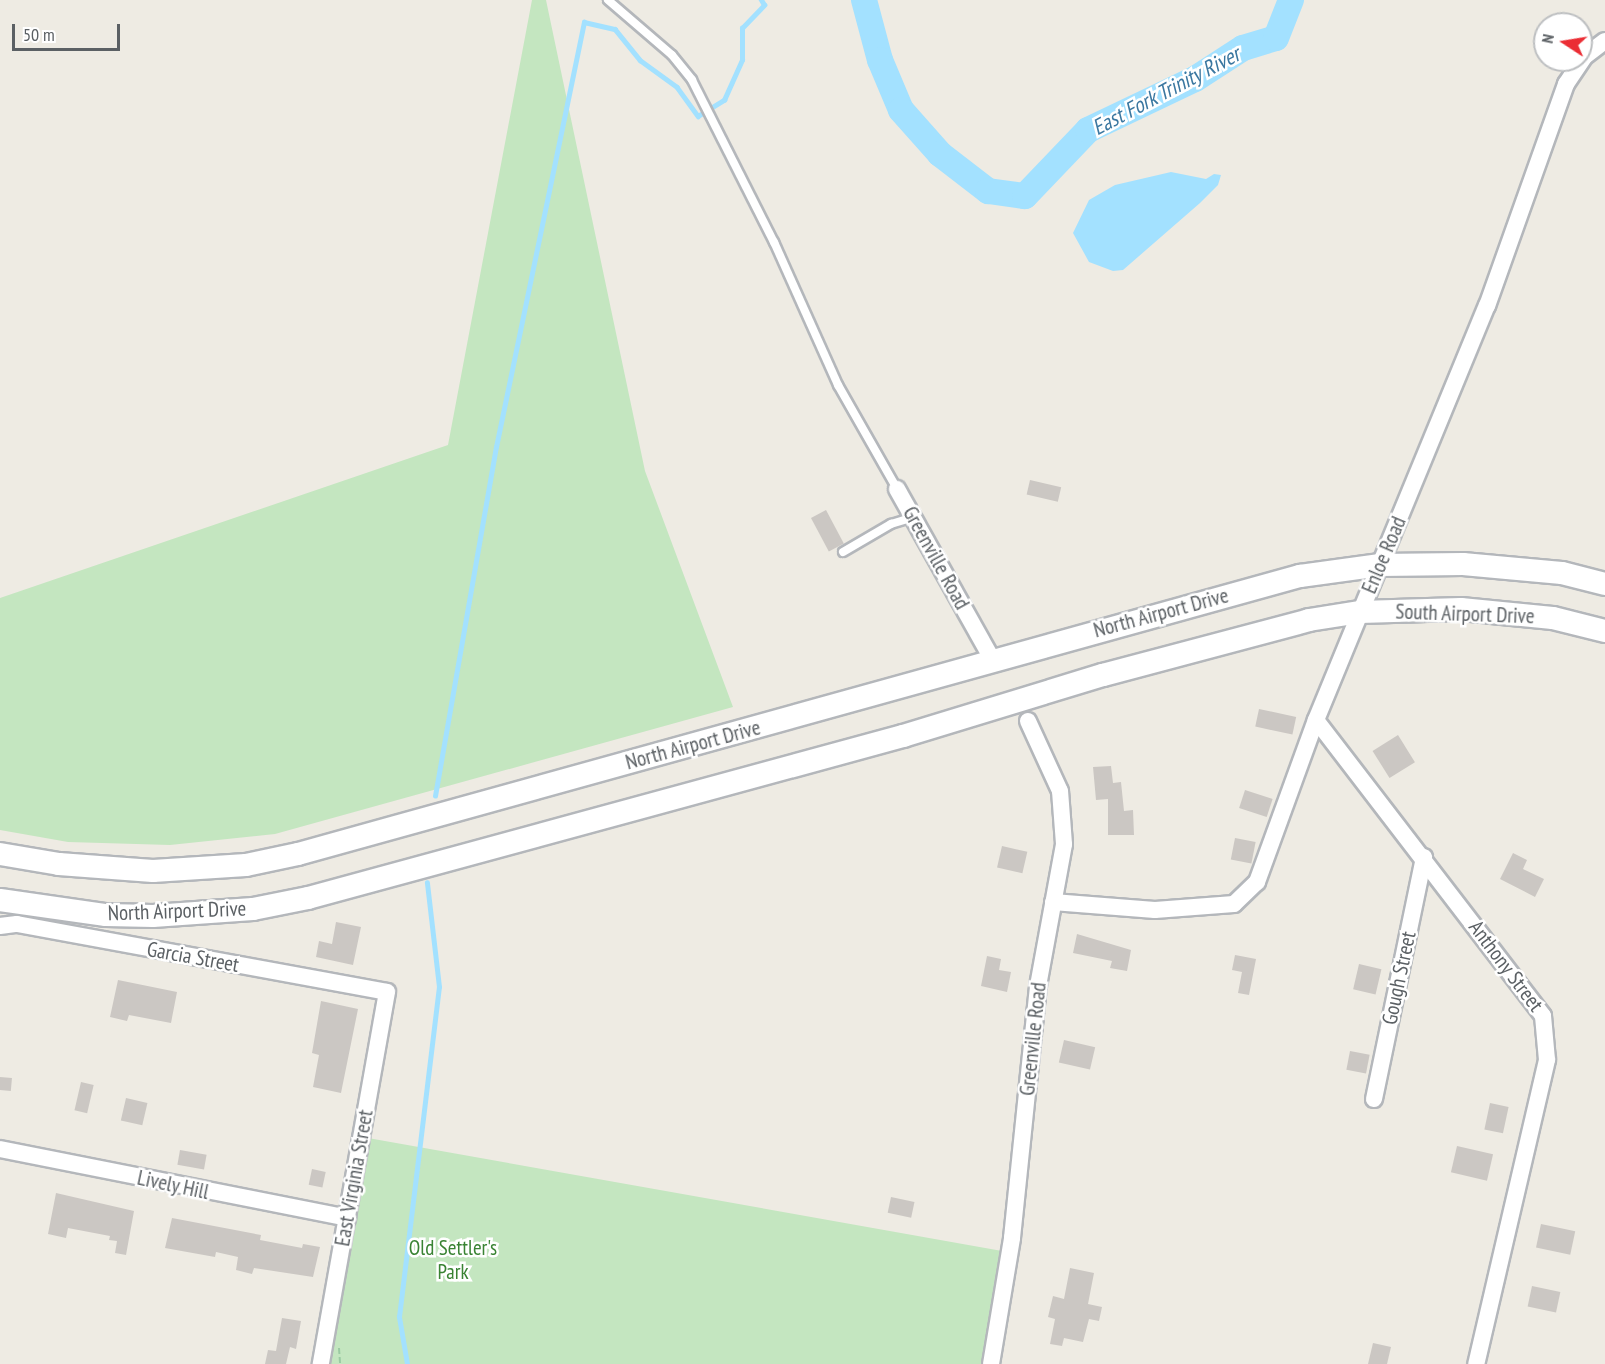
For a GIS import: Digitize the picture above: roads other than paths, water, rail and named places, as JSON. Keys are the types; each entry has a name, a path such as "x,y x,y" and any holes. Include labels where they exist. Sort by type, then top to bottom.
{"main road":[{"path":"1380,565 1510,566 1605,584"},
{"name":"North Airport Drive","path":"0,854 109,870 200,870 246,864 426,820 892,692 992,659 1300,576 1380,565"},
{"name":"South Airport Drive","path":"1360,612 1416,608 1506,611 1605,631"},
{"name":"North Airport Drive","path":"0,900 106,915 153,916 253,909 308,898 903,736 1115,672 1309,620 1360,612"}],"street":[{"name":"Enloe Road","path":"1053,902 1155,910 1234,904 1257,882 1316,720 1487,306 1566,84 1585,56 1605,40"},
{"name":"Greenville Road","path":"897,489 915,517 992,659"},
{"name":"Anthony Street","path":"1316,720 1424,857 1544,1016 1548,1035 1547,1060 1476,1364"},
{"name":"Greenville Road","path":"991,1364 1011,1249 1038,986 1064,844 1062,807 1056,780 1028,721"},
{"name":"Gough Street","path":"1374,1099 1424,857"},
{"name":"Garcia Street","path":"0,926 17,924 387,992"},
{"name":"East Virginia Street","path":"321,1364 387,992"},
{"name":"Lively Hill","path":"0,1149 346,1218"}],"lane":[{"path":"608,0 672,55 692,80 774,242 838,385 897,489"},
{"path":"843,552 891,524 915,517"}],"water":[{"path":"1171,172 1206,179 1214,174 1221,175 1218,185 1200,203 1123,270 1113,271 1089,262 1073,233 1089,200 1115,185"}],"waterway":[{"path":"435,796 496,447 584,22 615,29 640,60 677,87 698,116 724,100 742,60 742,28 764,5 761,0"},
{"name":"East Fork Trinity River","path":"864,0 880,60 901,110 940,154 988,191 1025,196 1088,130 1195,79 1243,48 1276,38 1291,0"},
{"path":"407,1364 399,1317 439,987 427,883"}],"park label":[{"name":"Old Settler's Park","path":"453,1260"}]}
